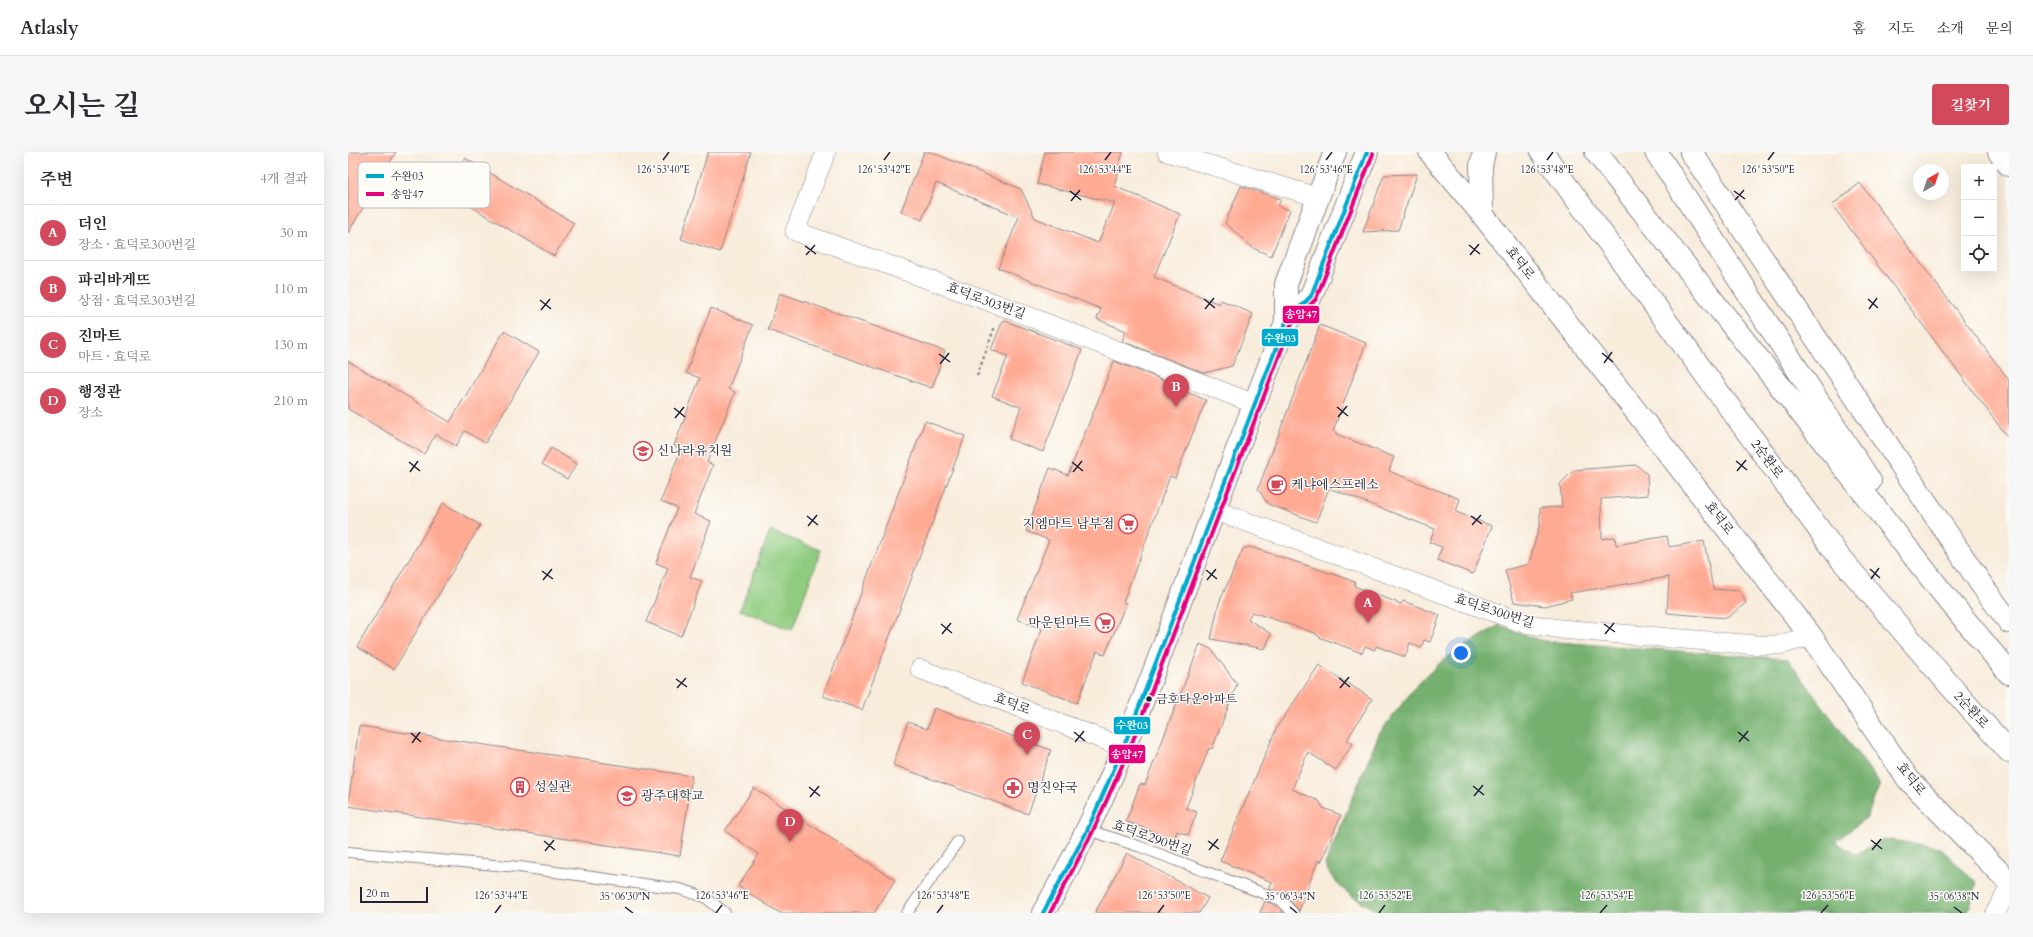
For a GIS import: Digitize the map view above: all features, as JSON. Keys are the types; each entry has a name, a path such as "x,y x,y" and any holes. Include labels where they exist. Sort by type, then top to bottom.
{"main road":[{"path":"1286,322 1311,296 1368,152"},
{"name":"효덕로","path":"1430,152 1482,214 1811,636 1908,779 2009,882"},
{"path":"1482,214 1481,166 1484,152"},
{"name":"2순환로","path":"1542,152 1840,558 1966,704 2009,751"},
{"path":"1596,152 1941,591 2009,673"},
{"path":"1656,152 1941,591"},
{"path":"1691,152 1981,584 2009,622"},
{"path":"1999,152 2009,165"},
{"path":"1043,913 1088,830 1125,748 1286,322 1286,284 1317,197 1338,154"}],"street":[{"name":"효덕로303번길","path":"826,152 795,231 1002,306 1255,404"},
{"path":"1168,152 1317,197"},
{"name":"효덕로300번길","path":"1214,510 1524,623 1560,629 1757,645 1779,645 1811,636"},
{"name":"효덕로","path":"920,669 1125,748"},
{"path":"1995,913 2009,889"}],"lane":[{"name":"효덕로290번길","path":"1088,830 1138,846 1274,897 1281,900 1293,913"},
{"path":"906,913 958,841"},
{"path":"348,852 519,867 680,888 705,897 725,913"}],"path":[{"path":"976,376 1002,306"}],"green space":[{"path":"770,531 821,550 792,630 740,610"},
{"path":"1499,625 1543,641 1788,659 1880,784 1867,817 1835,842 1856,854 1883,839 1939,847 1977,883 1968,913 1374,913 1375,909 1352,896 1333,879 1325,864 1379,734 1415,687 1443,660"}],"building":[{"path":"348,152 396,152 390,162 358,162 358,208 363,208 348,233"},
{"path":"708,152 751,152 720,252 681,239"},
{"path":"924,152 931,152 1021,189 1035,218 1098,243 1115,203 1037,184 1045,152 1123,152 1114,186 1180,214 1154,277 1219,304 1221,300 1253,314 1232,366 1204,373 1122,341 1126,331 1097,319 1101,309 998,268 1019,217 936,183 922,220 901,211"},
{"path":"465,158 472,162 463,162"},
{"path":"490,173 574,223 554,256 474,208 490,208"},
{"path":"1417,174 1398,230 1363,232 1384,175"},
{"path":"1860,183 2009,380 2009,439 1832,205"},
{"path":"1241,186 1281,199 1278,206 1290,210 1271,256 1253,248 1225,223"},
{"path":"780,293 945,351 932,388 768,330"},
{"path":"711,308 753,325 728,389 735,392 707,462 713,465 694,514 711,521 690,577 702,581 681,636 646,622 668,568 656,563 677,508 661,501 681,449 674,446 700,378 686,373"},
{"path":"1003,320 1082,350 1043,452 1009,439 1021,407 992,396 1008,356 991,350"},
{"path":"1320,325 1366,343 1333,431 1336,432 1336,434 1394,457 1389,471 1460,499 1456,512 1492,526 1473,574 1437,560 1442,547 1429,542 1435,529 1329,488 1316,522 1268,504 1258,489"},
{"path":"504,331 539,352 485,443 465,431 456,446 436,434 424,454 348,409 348,361 450,422"},
{"path":"1114,361 1168,382 1164,383 1206,400 1175,478 1170,476 1123,602 1126,603 1105,655 1097,651 1077,703 1022,682 1042,629 1017,619 1049,540 1026,531 1050,468 1068,475"},
{"path":"925,421 965,436 862,710 823,696"},
{"path":"551,448 577,464 567,479 542,464"},
{"path":"1637,465 1647,474 1648,495 1601,499 1602,539 1615,537 1616,545 1667,536 1669,547 1704,541 1713,589 1740,591 1746,603 1727,618 1667,613 1669,577 1570,593 1572,599 1545,606 1514,602 1505,570 1529,564 1540,523 1540,508 1562,507 1560,484 1574,470"},
{"path":"443,503 480,525 394,669 357,647"},
{"path":"1250,547 1355,582 1354,586 1401,604 1403,601 1440,615 1430,642 1424,640 1421,648 1410,643 1405,657 1376,646 1375,650 1365,646 1362,653 1319,637 1315,633 1252,612 1248,619 1271,634 1265,649 1211,639 1219,603 1243,549"},
{"path":"1200,644 1211,649 1237,684 1212,749 1209,748 1186,808 1197,812 1188,835 1177,831 1174,840 1126,821 1140,784 1145,785"},
{"path":"1319,665 1372,699 1347,740 1353,743 1336,770 1308,752 1292,789 1319,801 1323,808 1341,815 1321,862 1318,860 1299,911 1286,895 1269,889 1272,882 1220,861 1277,727"},
{"path":"934,708 1051,750 1028,814 893,765 908,722 927,729"},
{"name":"성실관","path":"359,726 692,776 680,856 348,806"},
{"path":"754,788 895,880 874,913 780,913 738,886 759,854 725,831"},
{"path":"1127,853 1208,898 1199,913 1095,913"},
{"path":"1265,901 1277,906 1284,913 1260,913"}],"transit line":[{"name":"수완03","path":"1043,913 1087,831 1124,746 1286,322 1311,296 1367,152"},
{"name":"송암47","path":"1050,913 1092,833 1130,748 1291,325 1316,299 1373,154"}],"place":[{"name":"파리바게뜨","path":"1176,407"},
{"name":"신나라유치원","path":"643,451"},
{"name":"케냐에스프레소","path":"1277,485"},
{"name":"지엠마트 남부점","path":"1128,524"},
{"name":"마운틴마트","path":"1105,623"},
{"name":"더인","path":"1368,623"},
{"name":"금호타운아파트","path":"1149,699"},
{"name":"진마트","path":"1027,755"},
{"name":"성실관","path":"520,787"},
{"name":"명진약국","path":"1013,788"},
{"name":"광주대학교","path":"627,796"},
{"name":"행정관","path":"790,842"}]}
